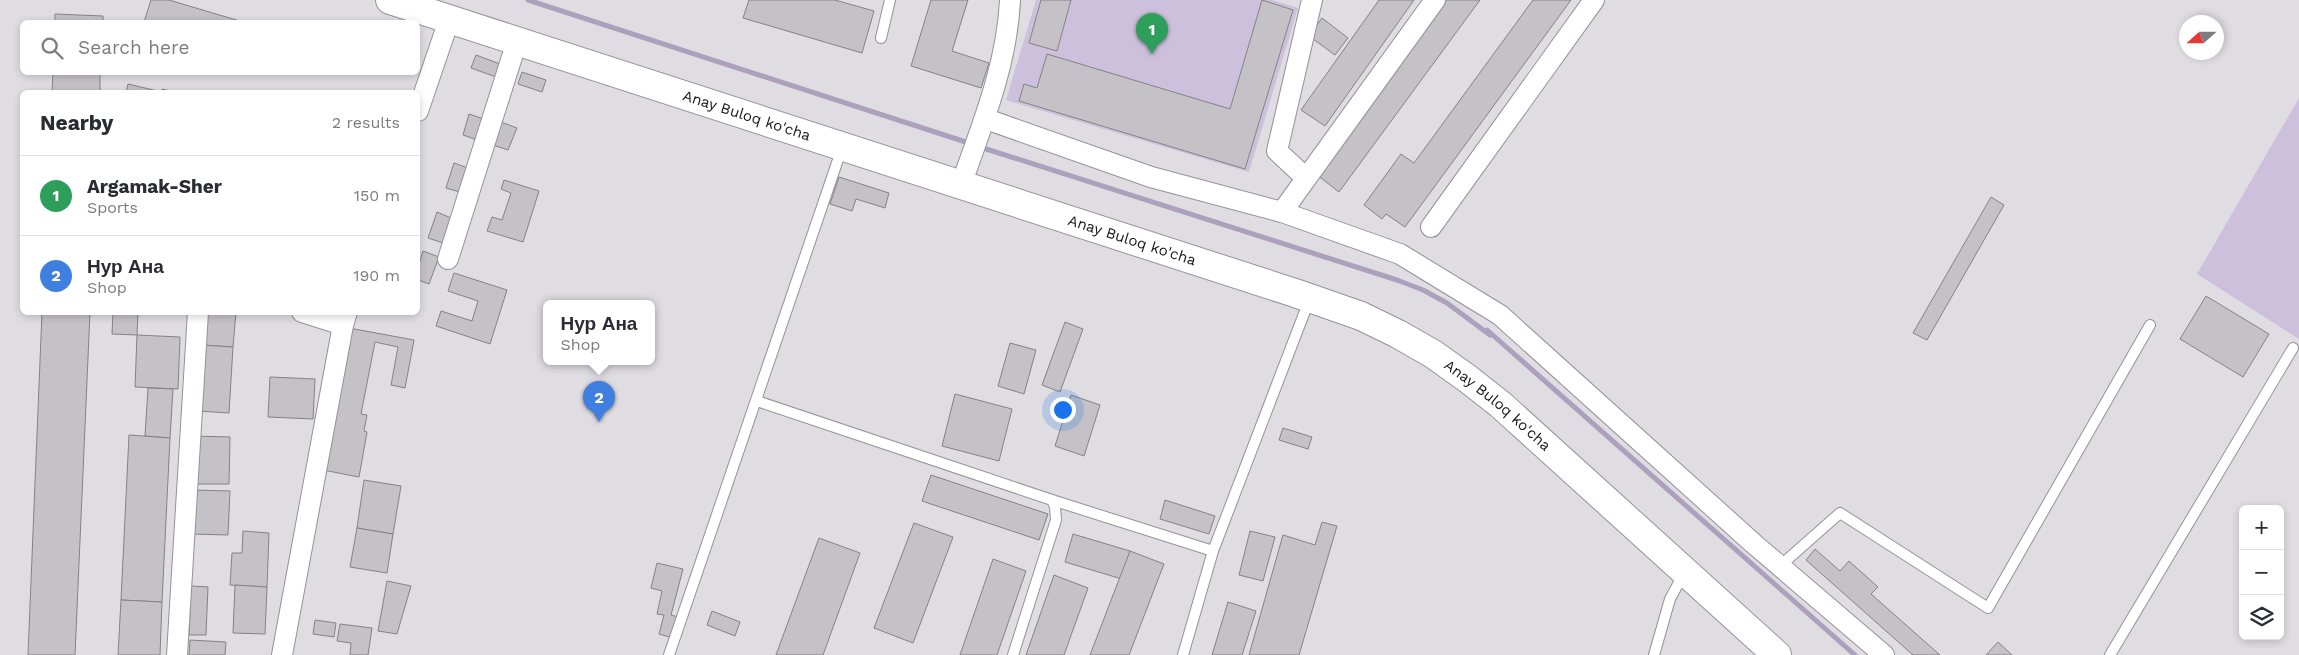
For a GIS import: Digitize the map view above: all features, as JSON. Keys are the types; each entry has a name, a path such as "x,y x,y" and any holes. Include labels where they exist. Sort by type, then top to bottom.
{"main road":[{"name":"Anay Buloq ko'cha","path":"390,0 842,147 966,173 1361,316 1433,354 1500,405 1777,655"}],"street":[{"path":"966,173 986,119 1008,33 1010,0"},
{"path":"1306,178 1277,151 1312,0"},
{"path":"1282,212 1435,0"},
{"path":"1431,227 1594,0"},
{"path":"420,105 449,20"},
{"path":"448,259 517,42"},
{"path":"986,119 1151,176 1282,212 1400,254 1500,315 1780,566 1884,655"},
{"path":"177,655 198,315"},
{"path":"282,655 345,319 320,315"}],"lane":[{"path":"881,38 890,0"},
{"path":"669,655 842,147"},
{"path":"1183,655 1213,551 1310,298"},
{"path":"1780,566 1840,512 1988,608 2150,326"},
{"path":"2110,655 2293,348"},
{"path":"757,400 1052,500 1213,551"},
{"path":"1013,655 1056,520 1055,507 1052,500"},
{"path":"1654,655 1670,599 1684,573"}],"shaded area":[{"path":"1036,0 1272,0 1298,8 1249,172 1006,100"},
{"path":"2299,98 2299,339 2197,274"}],"building":[{"path":"151,0 169,0 236,20 145,20"},
{"path":"749,0 835,0 874,11 862,53 743,18"},
{"path":"931,0 968,0 952,51 989,63 981,88 911,66"},
{"path":"1041,0 1071,0 1057,51 1029,43"},
{"path":"1262,0 1293,10 1245,169 1019,101 1024,84 1037,88 1047,54 1230,109"},
{"path":"1379,0 1414,0 1325,126 1301,110"},
{"path":"1445,0 1480,0 1339,192 1317,175"},
{"path":"1533,0 1571,0 1405,227 1386,214 1382,219 1364,205 1401,154 1414,163"},
{"path":"55,14 103,16 103,20 55,20"},
{"path":"1322,18 1348,38 1335,55 1309,36"},
{"path":"476,55 500,64 496,77 471,68"},
{"path":"522,72 546,80 542,92 518,84"},
{"path":"53,75 100,75 100,90 52,90"},
{"path":"128,84 154,90 126,90"},
{"path":"469,114 484,119 477,140 463,135"},
{"path":"501,122 517,128 508,150 493,145"},
{"path":"454,163 468,168 460,192 446,188"},
{"path":"839,177 889,193 885,208 856,199 852,211 830,204"},
{"path":"504,180 539,191 523,242 487,231 492,217 502,220 511,193 501,189"},
{"path":"1991,197 2004,205 1927,340 1913,333"},
{"path":"437,212 451,218 443,243 428,238"},
{"path":"423,251 439,257 429,284 420,281 420,261"},
{"path":"454,273 507,290 490,344 436,326 441,311 472,321 478,301 448,291"},
{"path":"2206,296 2269,334 2243,377 2180,339"},
{"path":"42,315 90,315 75,655 28,655"},
{"path":"113,315 138,315 137,335 112,334"},
{"path":"203,315 236,315 233,347 201,345"},
{"path":"1065,322 1083,329 1060,392 1042,385"},
{"path":"349,328 414,340 405,388 391,385 398,347 375,342 361,414 367,415 364,431 367,432 359,477 323,470"},
{"path":"137,335 180,337 178,389 135,387"},
{"path":"1010,343 1036,350 1024,394 998,386"},
{"path":"201,345 233,347 229,413 197,411"},
{"path":"270,377 315,379 313,419 268,417"},
{"path":"148,388 173,389 170,438 145,436"},
{"path":"955,394 1012,409 999,461 942,446"},
{"path":"1071,395 1100,405 1084,456 1055,446"},
{"path":"1283,428 1312,437 1308,449 1279,440"},
{"path":"129,435 170,438 162,602 121,600"},
{"path":"193,436 230,437 229,484 192,484"},
{"path":"931,475 1048,514 1039,540 922,501"},
{"path":"364,480 401,486 393,534 357,528"},
{"path":"193,490 230,491 228,535 192,534"},
{"path":"1165,500 1215,516 1209,534 1160,519"},
{"path":"1322,522 1337,526 1299,655 1249,655 1283,535 1315,545"},
{"path":"914,523 953,537 913,643 874,628"},
{"path":"357,528 393,534 387,573 350,567"},
{"path":"243,531 269,533 267,587 230,585 232,553 242,553"},
{"path":"1250,531 1275,537 1263,581 1239,575"},
{"path":"1073,534 1130,551 1122,579 1065,562"},
{"path":"819,538 860,553 823,655 776,655"},
{"path":"1815,549 1840,571 1849,561 1878,587 1871,594 1940,655 1913,655 1806,560"},
{"path":"1130,551 1164,564 1129,655 1090,655"},
{"path":"993,559 1026,571 997,655 960,655"},
{"path":"657,563 683,569 671,615 678,617 673,638 659,634 664,615 657,614 662,591 651,588"},
{"path":"1054,575 1088,588 1064,655 1026,655"},
{"path":"387,581 411,586 397,634 378,631"},
{"path":"235,585 267,587 265,634 233,633"},
{"path":"191,586 208,587 206,635 189,635"},
{"path":"121,600 162,602 160,655 118,655"},
{"path":"1228,602 1256,611 1242,655 1212,655"},
{"path":"712,611 740,622 735,636 707,625"},
{"path":"315,620 336,623 334,637 313,634"},
{"path":"340,624 372,628 368,655 350,655 351,643 337,641"},
{"path":"190,640 226,642 225,655 189,655"},
{"path":"1998,642 2012,655 1986,655"}],"waterway":[{"path":"528,0 972,144"},
{"path":"980,147 1397,280 1423,290 1447,303 1490,335 1487,330 1855,655"}],"place":[{"name":"Argamak-Sher","path":"1152,54"},
{"name":"Нур Ана","path":"599,422"}]}
